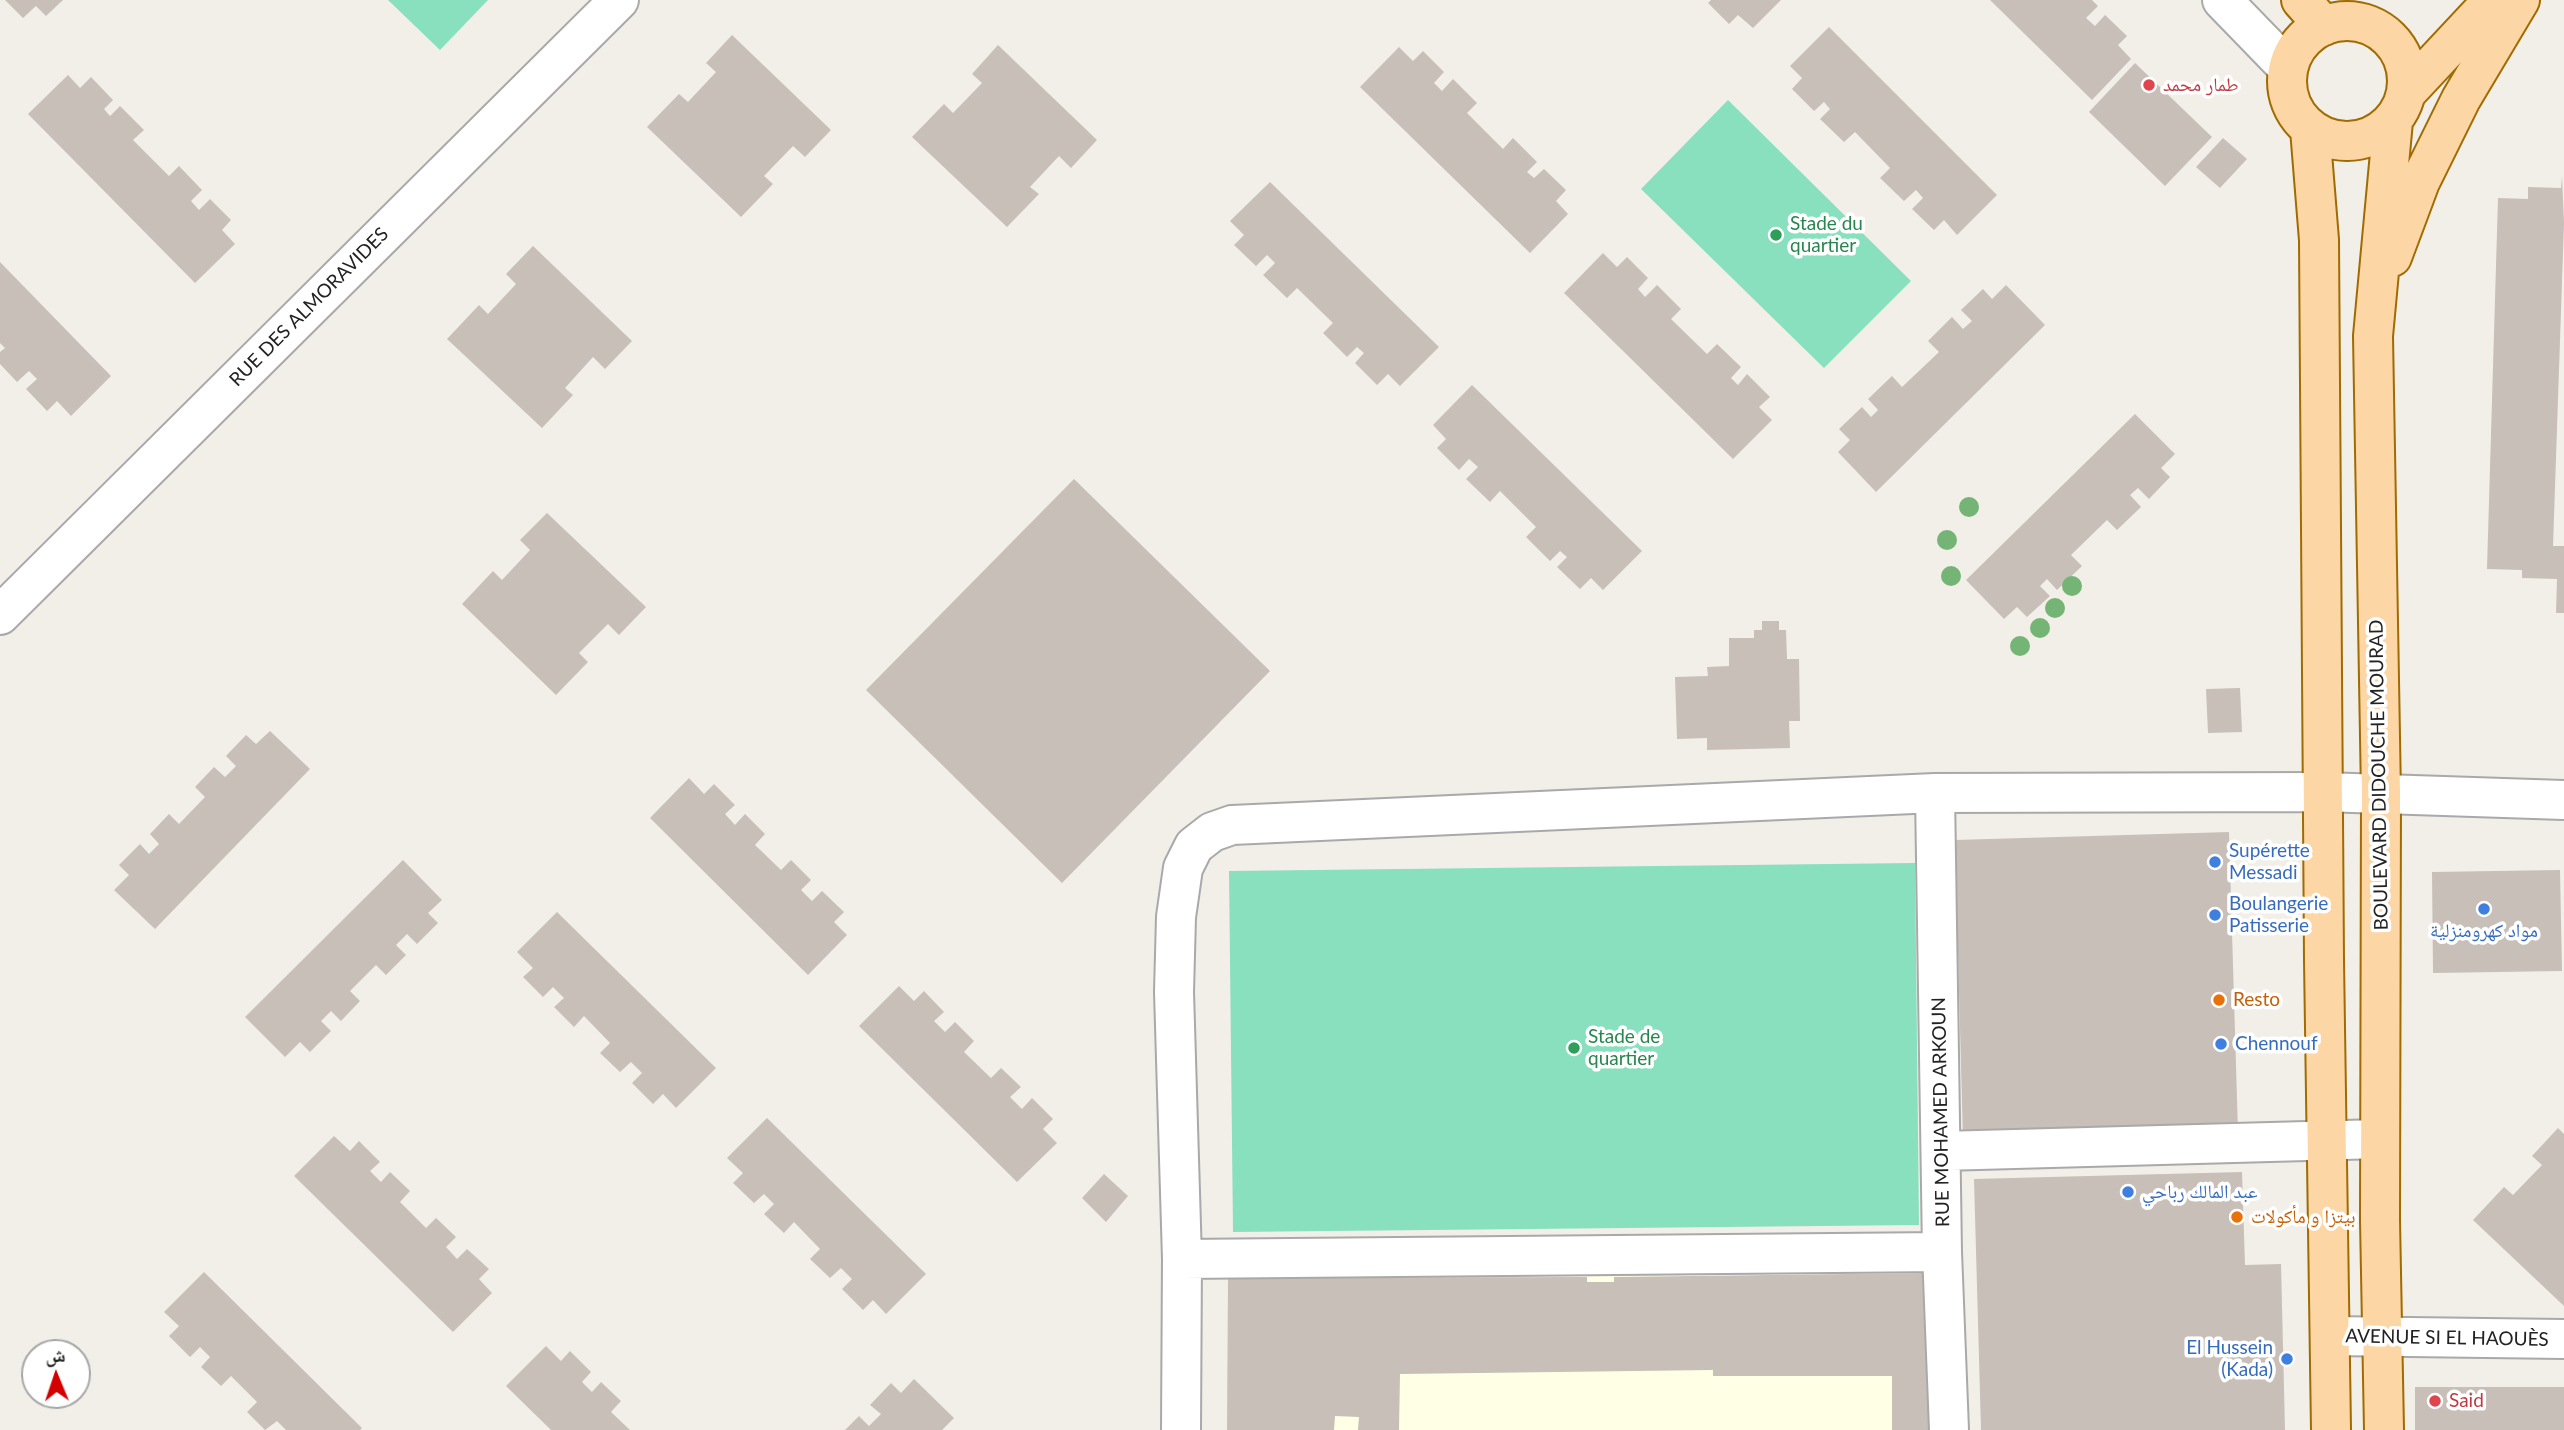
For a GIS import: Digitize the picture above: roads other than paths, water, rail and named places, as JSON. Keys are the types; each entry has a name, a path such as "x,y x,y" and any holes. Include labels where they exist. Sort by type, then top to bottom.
{"main road":[{"path":"2399,107 2403,59 2395,44 2382,32 2336,12 2307,36 2295,51 2288,68 2290,101 2310,129 2326,137 2362,139 2399,107 2493,0"},
{"path":"2376,298 2420,182 2461,99 2520,0"},
{"name":"BOULEVARD DIDOUCHE MOURAD","path":"2384,1430 2385,1337 2380,1139 2381,794 2373,336 2399,107"},
{"path":"2310,129 2319,240 2331,1430"}],"street":[{"name":"RUE DES ALMORAVIDES","path":"0,615 620,0"},
{"path":"2222,0 2288,68"},
{"path":"1181,1430 1182,1259 1174,992 1176,917 1183,868 1194,846 1212,832 1232,825 1936,793 2323,792 2564,800"},
{"name":"RUE MOHAMED ARKOUN","path":"1936,793 1942,1252 1949,1430"},
{"path":"1942,1151 2380,1139"},
{"path":"1182,1259 1942,1252"},
{"name":"AVENUE SI EL HAOUÈS","path":"2330,1336 2564,1339"}],"place":[{"name":"طمار محمد","path":"2149,85"},
{"name":"Stade du quartier","path":"1776,235"},
{"name":"Supérette Messadi","path":"2215,862"},
{"name":"مواد كهرومنزلية","path":"2484,909"},
{"name":"Boulangerie Patisserie","path":"2215,915"},
{"name":"Resto","path":"2219,1000"},
{"name":"Chennouf","path":"2221,1044"},
{"name":"Stade de quartier","path":"1574,1048"},
{"name":"عبد المالك رباحي","path":"2128,1192"},
{"name":"بيتزا و مأكولات","path":"2237,1217"},
{"name":"El Hussein (Kada)","path":"2287,1359"},
{"name":"Said","path":"2435,1401"}]}
